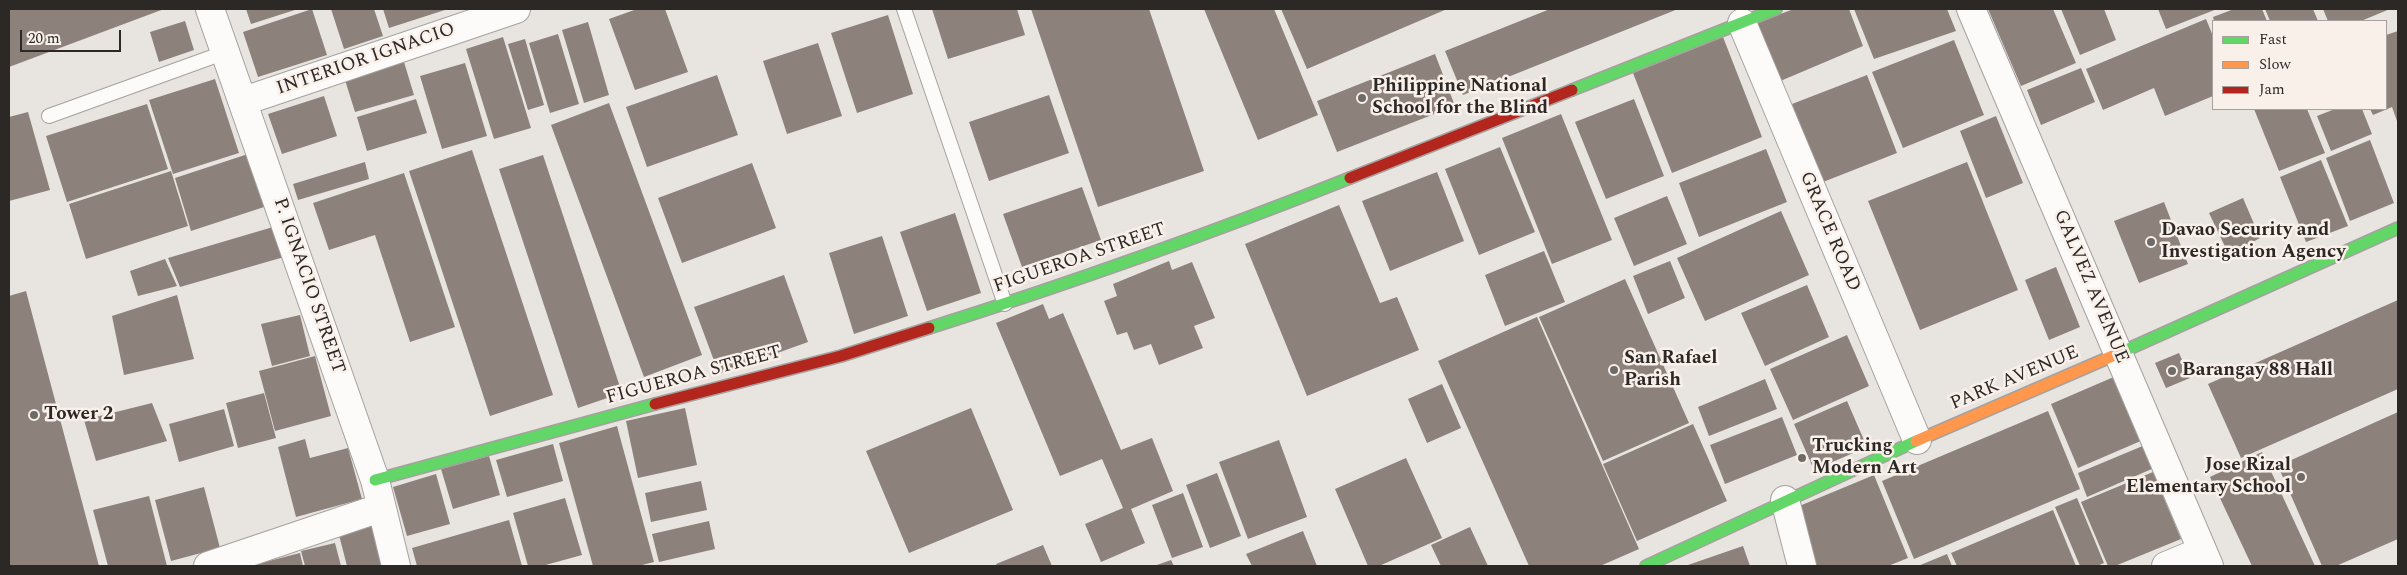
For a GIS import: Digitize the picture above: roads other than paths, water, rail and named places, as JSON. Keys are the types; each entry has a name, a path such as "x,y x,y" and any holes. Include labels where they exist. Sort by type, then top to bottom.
{"street":[{"name":"P. IGNACIO STREET","path":"210,9 244,101 375,480 380,508 396,566"},
{"name":"INTERIOR IGNACIO","path":"244,101 516,9"},
{"name":"FIGUEROA STREET","path":"375,480 841,356 1006,304 1269,210 1776,9"},
{"name":"GALVEZ AVENUE","path":"1971,9 2205,559"},
{"name":"GRACE ROAD","path":"1742,23 1918,440"},
{"name":"PARK AVENUE","path":"1646,566 1784,500 2118,354 2398,228"},
{"path":"1784,500 1802,566"},
{"path":"208,566 380,508"},
{"path":"2166,566 2205,559"}],"lane":[{"path":"904,9 1006,304"},
{"path":"48,116 226,52"}],"place":[{"name":"Philippine National School for the Blind","path":"1362,98"},
{"name":"Davao Security and Investigation Agency","path":"2151,242"},
{"name":"San Rafael Parish","path":"1614,370"},
{"name":"Barangay 88 Hall","path":"2172,371"},
{"name":"Tower 2","path":"34,415"},
{"name":"Trucking Modern Art","path":"1802,458"},
{"name":"Jose Rizal Elementary School","path":"2301,477"}]}
